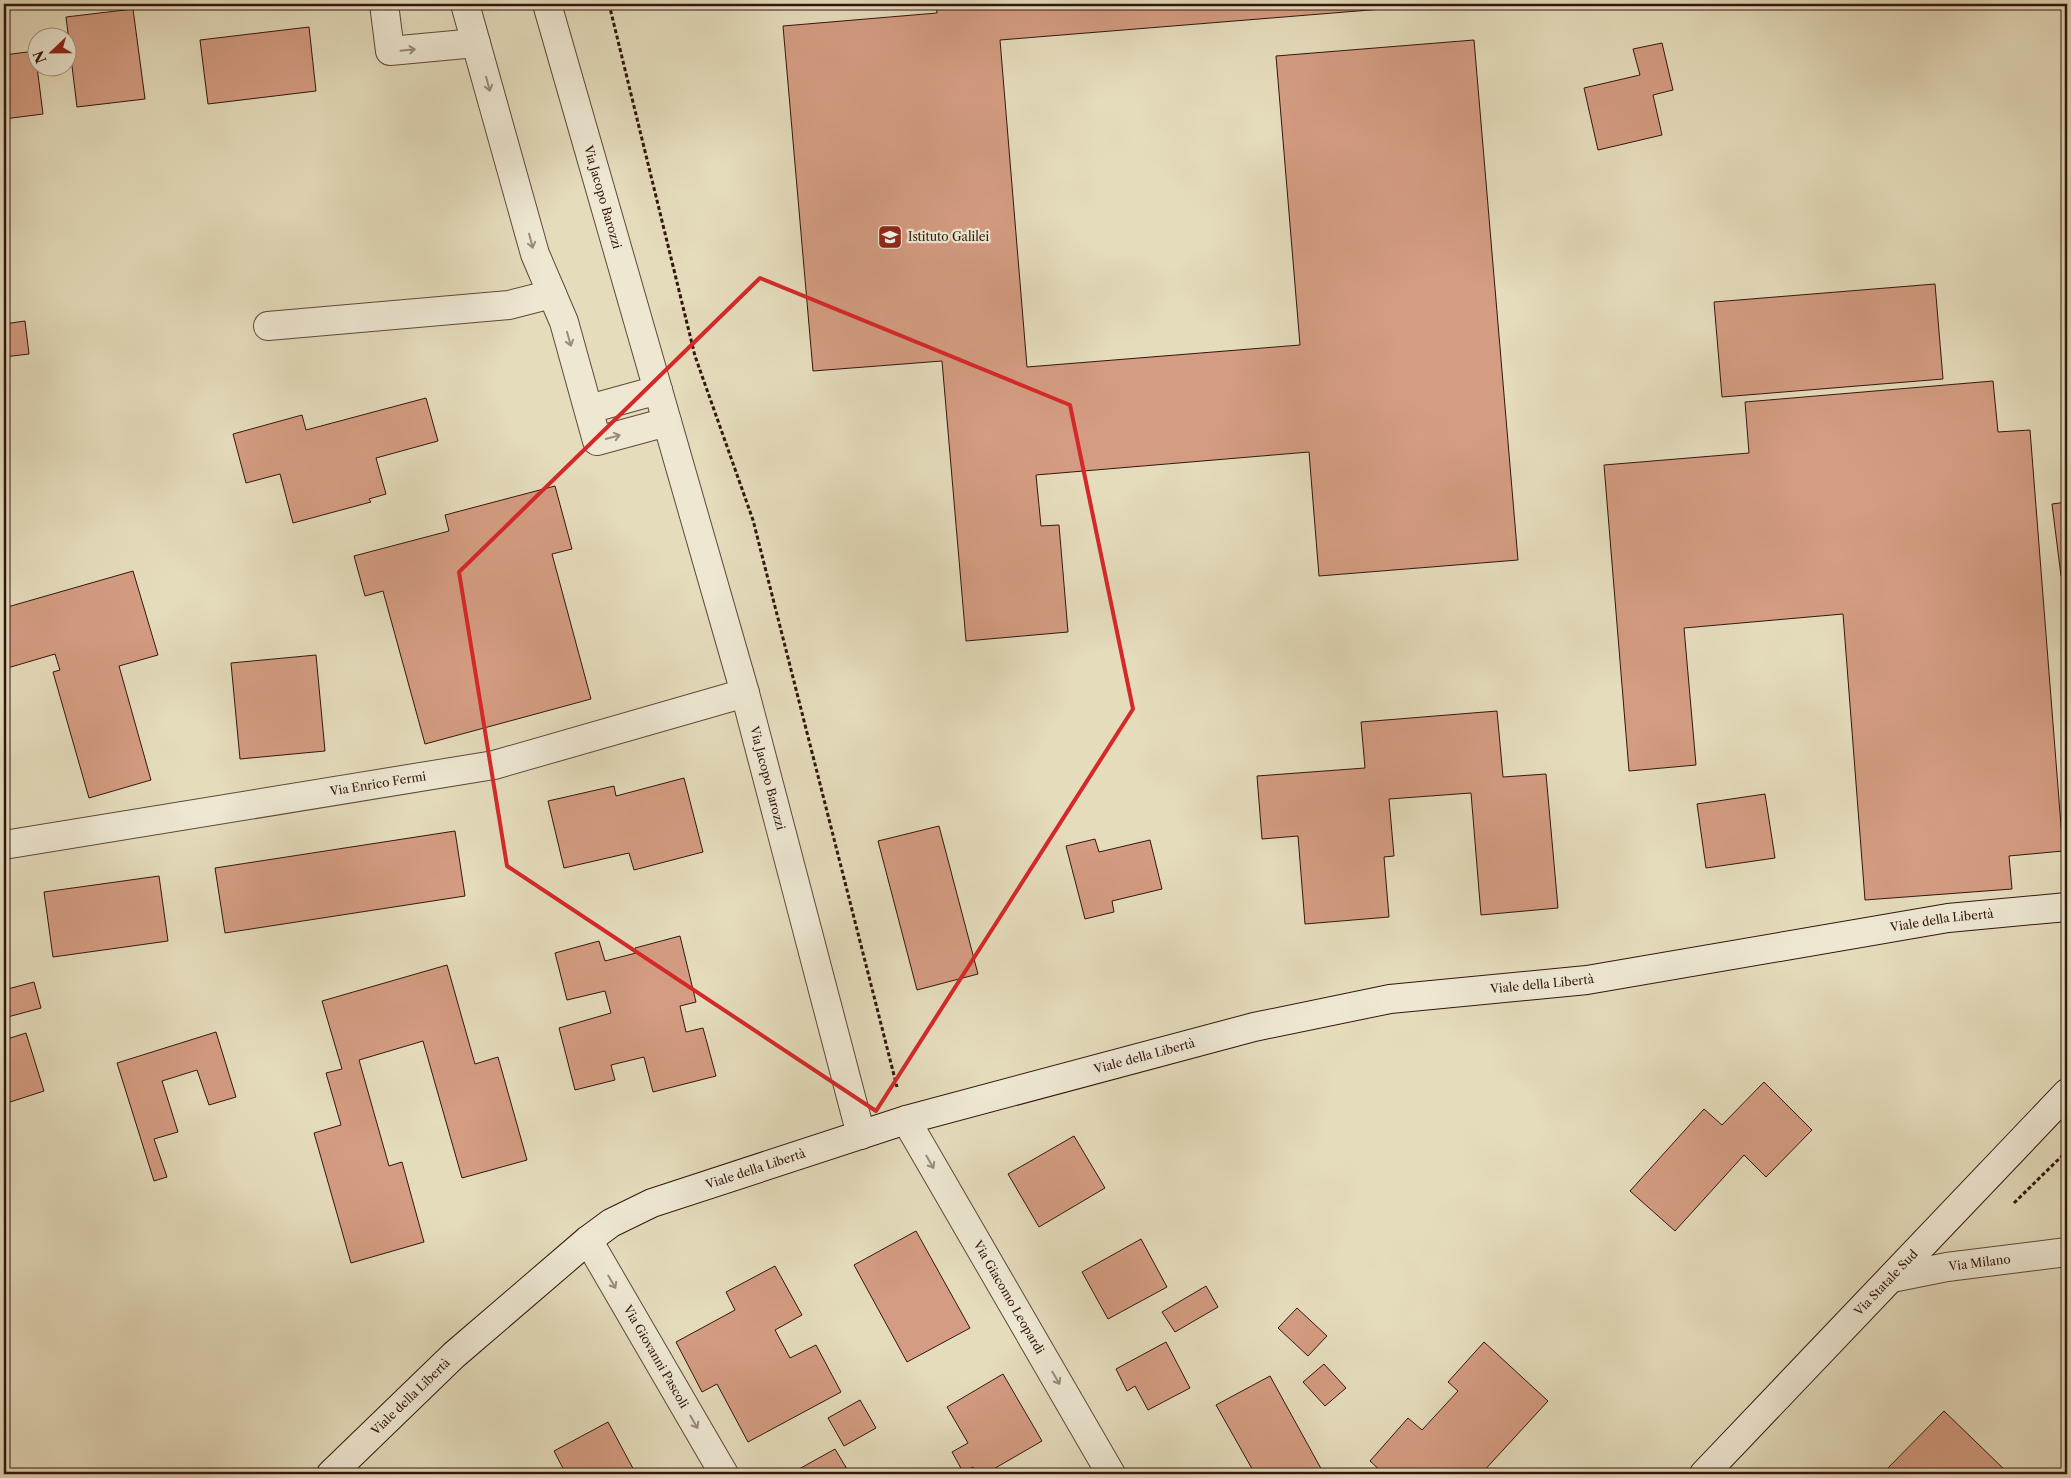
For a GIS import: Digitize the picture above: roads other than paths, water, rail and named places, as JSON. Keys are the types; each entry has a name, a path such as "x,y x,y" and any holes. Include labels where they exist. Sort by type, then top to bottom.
{"street":[{"path":"384,4 390,51 476,43"},
{"path":"465,4 534,254 564,322 597,441 667,422"},
{"name":"Via Jacopo Barozzi","path":"547,4 744,693 861,1135"},
{"path":"268,326 509,305 552,294"},
{"path":"589,409 658,390"},
{"name":"Via Enrico Fermi","path":"4,845 494,765 744,693"},
{"name":"Viale della Libertà","path":"331,1474 454,1355 588,1240 611,1223 652,1204 906,1120 1254,1026 1390,999 1587,980 1948,918 2067,907"},
{"name":"Via Statale Sud","path":"1704,1474 2067,1093"},
{"name":"Via Giacomo Leopardi","path":"906,1120 1112,1474"},
{"name":"Via Giovanni Pascoli","path":"588,1240 724,1474"},
{"name":"Via Milano","path":"1892,1278 1947,1267 2067,1252"}],"place":[{"name":"Istituto Galilei","path":"890,237"}]}
